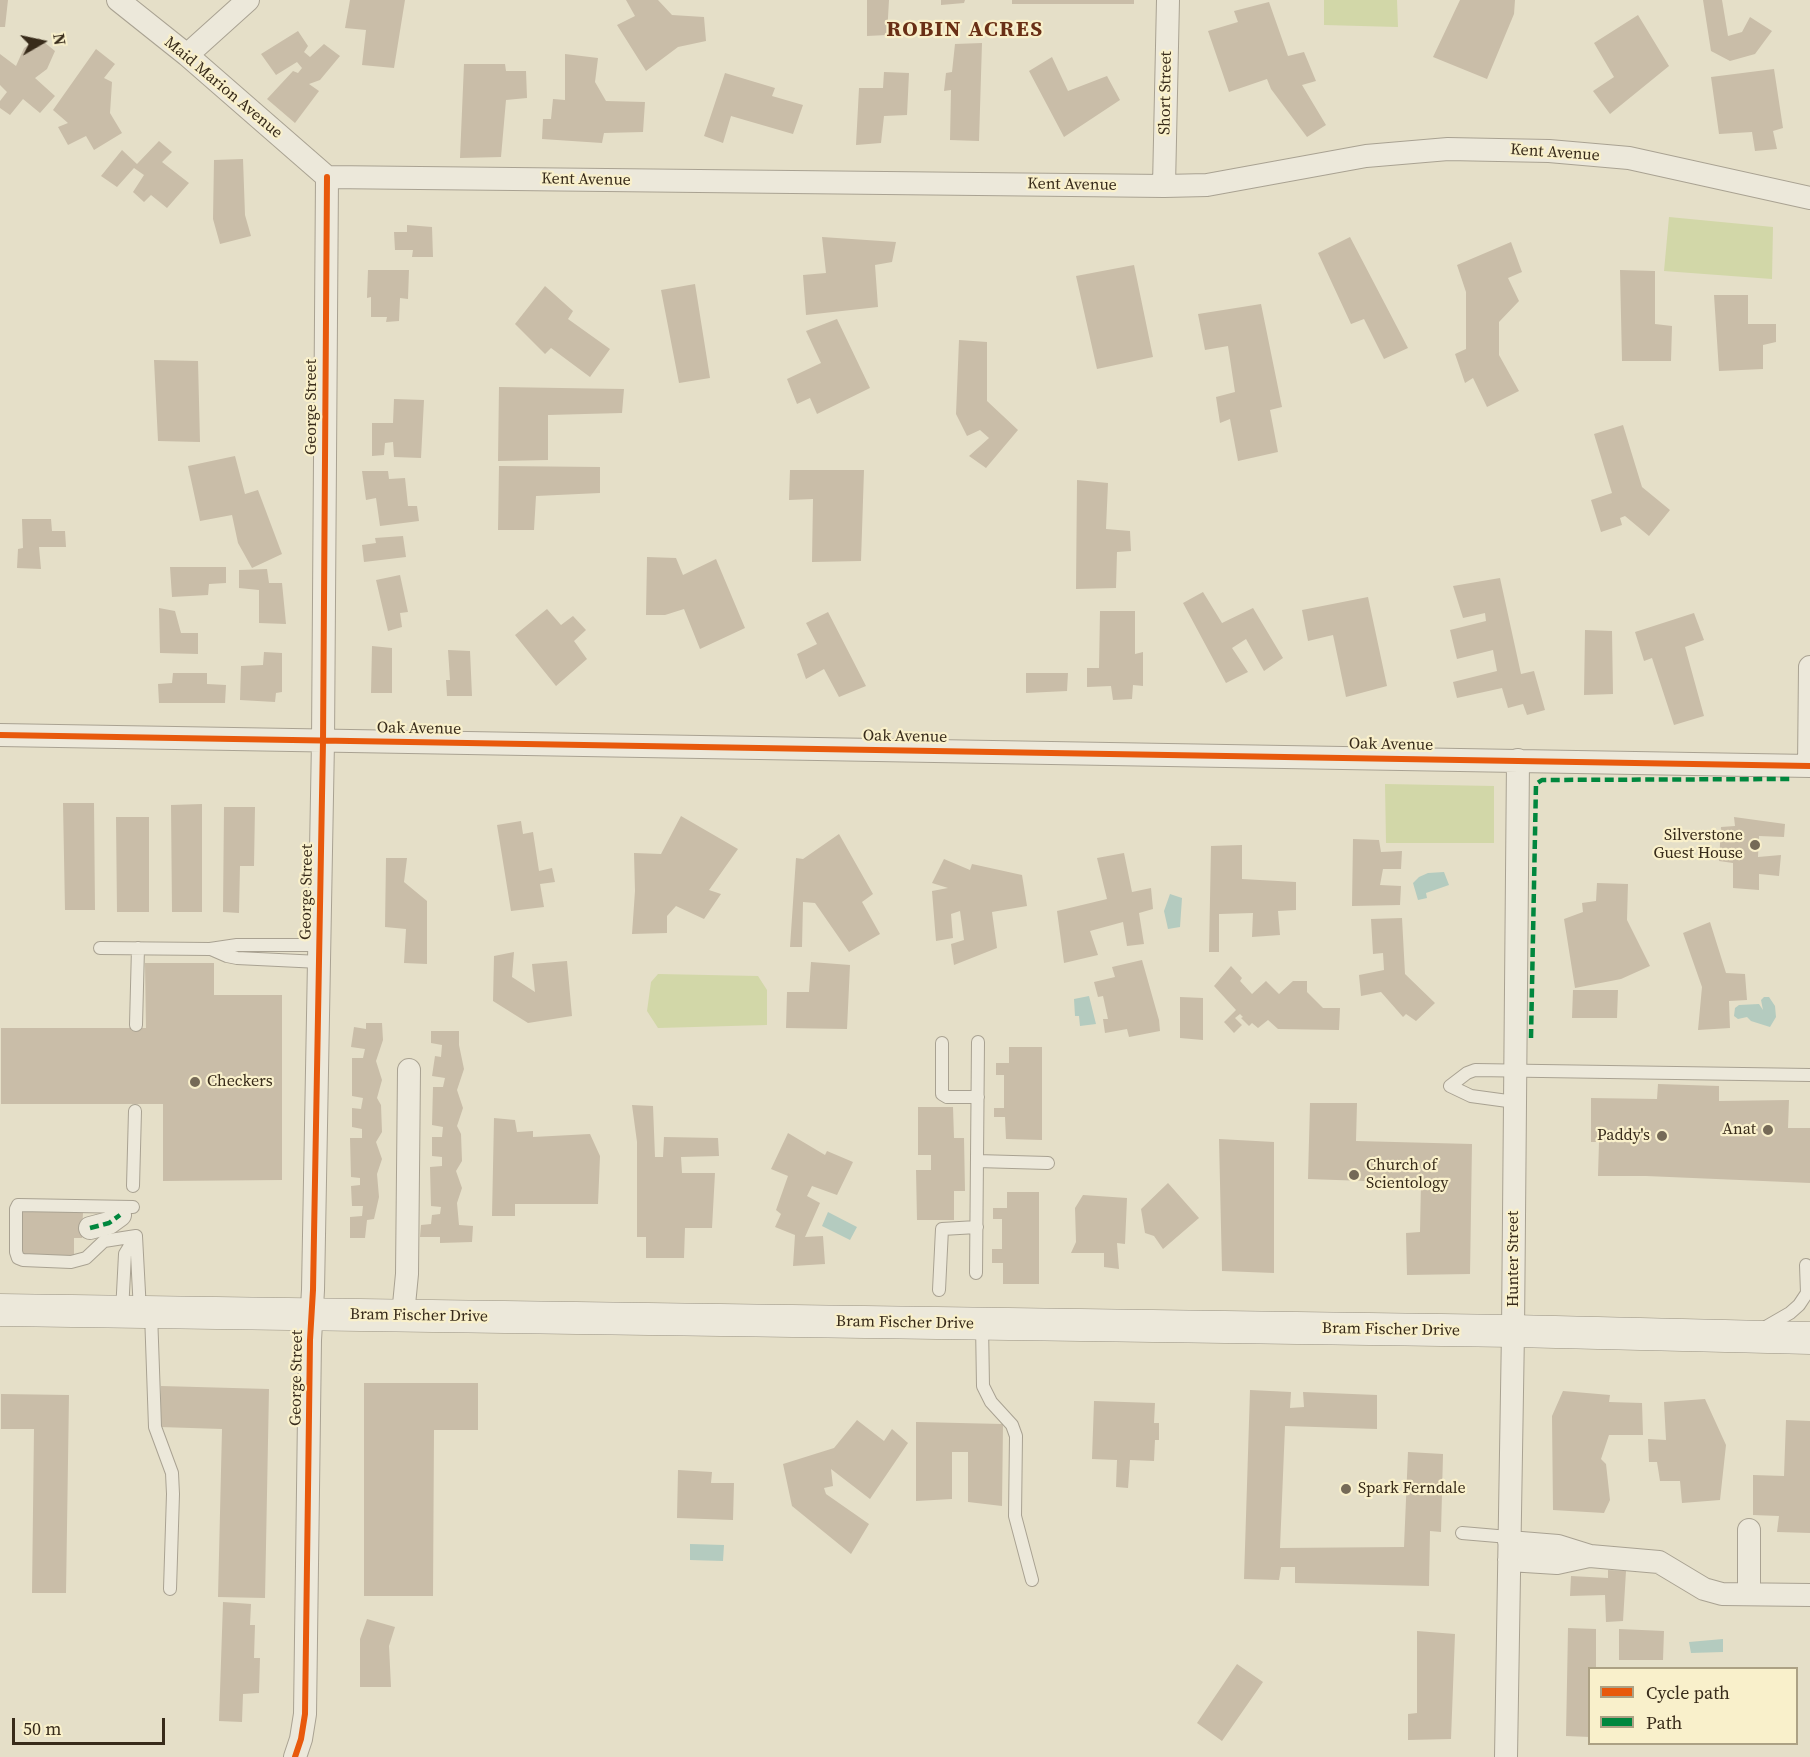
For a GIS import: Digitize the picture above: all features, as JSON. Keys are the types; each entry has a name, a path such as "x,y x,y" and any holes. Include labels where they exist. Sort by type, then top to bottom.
{"main road":[{"name":"Bram Fischer Drive","path":"0,1310 1513,1331 1810,1338"}],"street":[{"name":"Maid Marion Avenue","path":"118,0 187,55 327,177"},
{"path":"187,55 248,0"},
{"name":"Short Street","path":"1164,186 1168,0"},
{"name":"Kent Avenue","path":"327,177 1164,186 1207,184 1366,156 1448,149 1527,150 1629,159 1810,198"},
{"name":"George Street","path":"295,1757 305,1714 308,1608 310,1340 323,741 327,177"},
{"path":"1810,667 1810,766"},
{"name":"Oak Avenue","path":"0,735 1810,766"},
{"name":"Hunter Street","path":"1506,1757 1513,1331 1518,760"},
{"path":"403,1315 407,1274 409,1070"},
{"path":"90,1228 109,1223 127,1211"},
{"path":"1749,1530 1749,1594"},
{"path":"1509,1547 1558,1546 1590,1556 1659,1562 1704,1589 1722,1594 1810,1595"}],"lane":[{"path":"100,948 210,949 246,944 320,953"},
{"path":"136,1025 138,948"},
{"path":"210,949 237,958 320,953"},
{"path":"976,1273 978,1042"},
{"path":"942,1043 942,1094 947,1097 978,1097"},
{"path":"1515,1102 1471,1096 1450,1086 1475,1070 1810,1075"},
{"path":"133,1186 135,1111"},
{"path":"977,1161 1048,1163"},
{"path":"127,1211 18,1205 16,1209 18,1258 71,1262 86,1258 104,1240 136,1236"},
{"path":"939,1290 942,1229 977,1227"},
{"path":"125,1254 136,1236"},
{"path":"136,1236 137,1312"},
{"path":"114,1240 125,1254 137,1312 155,1427 169,1461 173,1483 170,1589"},
{"path":"1743,1337 1777,1322 1799,1305 1807,1293 1806,1265"},
{"path":"982,1324 983,1386 991,1402 1012,1425 1016,1436 1015,1516 1032,1580"},
{"path":"1462,1533 1509,1547"}],"green space":[{"path":"1324,0 1397,0 1398,27 1324,25"},
{"path":"1669,217 1773,227 1772,279 1664,271"},
{"path":"1385,784 1494,786 1494,843 1386,843"},
{"path":"658,974 758,976 767,990 767,1025 658,1028 647,1011 651,982"}],"shaded area":[{"path":"1444,872 1449,885 1426,893 1427,898 1418,900 1413,883 1428,873"},
{"path":"1170,894 1182,898 1180,927 1168,929 1164,911"},
{"path":"1089,996 1096,1024 1080,1026 1079,1016 1075,1016 1074,999"},
{"path":"1769,997 1775,1006 1776,1017 1770,1027 1751,1021 1747,1017 1738,1019 1734,1016 1735,1008 1739,1005 1759,1004 1763,1010 1761,1000"},
{"path":"828,1212 857,1227 850,1240 822,1226"},
{"path":"690,1544 724,1545 723,1561 690,1560"},
{"path":"1723,1639 1723,1652 1691,1653 1689,1642"}],"building":[{"path":"0,0 8,0 5,27 0,27"},
{"path":"350,0 405,0 394,68 362,65 366,30 345,28"},
{"path":"626,0 658,0 672,15 704,17 706,41 678,47 646,71 617,25 635,16"},
{"path":"867,0 889,0 887,35 867,36"},
{"path":"941,0 965,0 964,3 941,5"},
{"path":"1012,0 1134,0 1134,4 1012,4"},
{"path":"1460,0 1515,0 1514,14 1487,79 1433,57"},
{"path":"1703,0 1722,0 1728,36 1742,32 1750,17 1772,31 1755,54 1730,61 1711,51"},
{"path":"1269,2 1288,56 1304,52 1316,81 1302,85 1326,125 1307,137 1271,89 1267,79 1229,92 1208,31 1238,22 1234,11"},
{"path":"1638,15 1669,66 1610,114 1593,91 1614,77 1594,43"},
{"path":"298,31 308,46 304,52 310,57 324,44 340,56 320,80 309,84 319,91 295,123 267,99 293,71 298,73 302,68 297,62 276,75 261,54"},
{"path":"39,38 55,51 47,69 35,78 55,96 40,113 23,99 10,115 0,108 0,101 7,92 0,85 0,54 16,66 24,48"},
{"path":"982,43 979,141 950,140 951,90 944,91 946,73 952,72 955,44"},
{"path":"96,49 115,64 104,78 112,82 110,113 122,133 94,150 86,136 68,145 58,127 68,123 53,110"},
{"path":"565,54 598,58 595,82 606,101 645,102 643,132 604,133 602,143 542,139 543,119 551,119 553,99 565,100"},
{"path":"1052,57 1068,91 1107,76 1120,100 1064,137 1029,71"},
{"path":"464,64 505,64 506,71 526,71 527,98 506,100 501,157 460,158"},
{"path":"1774,69 1783,128 1773,131 1777,149 1755,151 1752,132 1719,134 1711,77"},
{"path":"884,72 909,73 907,115 884,116 881,143 856,145 859,88 883,88"},
{"path":"725,73 775,88 772,96 803,105 793,134 731,116 723,143 704,136"},
{"path":"159,141 172,152 162,162 189,183 167,208 151,195 144,202 133,192 144,175 134,168 117,187 101,176 122,150 137,164"},
{"path":"243,159 245,215 251,236 220,244 213,219 214,160"},
{"path":"407,225 432,227 433,257 412,257 413,250 395,250 394,232 407,232"},
{"path":"822,237 896,242 892,262 875,265 878,307 806,315 803,275 826,273"},
{"path":"1350,237 1408,348 1384,359 1364,319 1351,324 1318,253"},
{"path":"1511,242 1522,272 1508,278 1519,301 1499,322 1499,355 1519,391 1487,407 1473,378 1465,383 1455,354 1466,349 1466,292 1457,265"},
{"path":"1134,265 1153,357 1097,369 1076,276"},
{"path":"368,270 409,270 408,299 400,298 399,321 386,322 387,317 371,317 371,297 367,298"},
{"path":"1620,270 1655,271 1655,324 1672,326 1671,361 1622,361"},
{"path":"695,284 710,378 679,383 661,290"},
{"path":"545,286 573,311 568,319 610,349 590,377 551,348 545,354 515,324"},
{"path":"1714,295 1748,295 1748,324 1776,324 1776,342 1763,345 1763,369 1719,371"},
{"path":"1261,304 1282,407 1270,410 1278,452 1238,461 1230,419 1220,423 1216,397 1235,392 1228,346 1205,350 1198,314"},
{"path":"837,319 870,388 817,414 810,398 797,404 787,379 821,363 806,331"},
{"path":"959,340 987,342 987,401 1018,430 986,468 969,456 989,438 980,430 967,436 956,414"},
{"path":"154,360 198,361 200,442 158,441"},
{"path":"499,387 624,389 622,413 548,415 548,460 498,461"},
{"path":"394,399 424,400 421,458 394,457 393,442 385,443 384,455 372,456 372,423 393,423"},
{"path":"1623,425 1642,487 1670,510 1649,536 1625,516 1620,518 1622,525 1601,532 1591,500 1612,493 1594,434"},
{"path":"235,456 245,494 258,490 282,554 252,568 238,543 232,515 200,521 188,466"},
{"path":"499,466 600,467 600,493 536,496 534,530 498,530"},
{"path":"790,470 864,470 861,561 812,562 813,499 789,500"},
{"path":"362,471 388,471 389,479 405,478 408,506 417,506 419,521 380,526 376,498 366,500"},
{"path":"1077,480 1108,483 1106,529 1130,531 1131,551 1117,552 1116,588 1076,589"},
{"path":"22,519 51,519 52,531 65,531 66,547 39,547 41,569 17,568 18,549 23,548"},
{"path":"403,536 406,557 364,562 362,545 376,543 375,538"},
{"path":"647,557 676,558 683,575 716,559 745,628 700,649 684,609 665,615 646,615"},
{"path":"170,567 226,567 226,583 209,584 208,595 172,597"},
{"path":"267,569 269,583 282,583 286,624 259,623 259,590 239,588 239,570"},
{"path":"400,575 408,612 400,613 402,627 388,631 376,580"},
{"path":"1500,578 1521,674 1534,671 1545,710 1527,715 1523,704 1508,708 1502,688 1457,698 1453,682 1497,671 1493,650 1457,659 1450,630 1486,621 1485,613 1463,618 1453,586"},
{"path":"1203,592 1222,623 1253,608 1283,658 1264,671 1246,639 1232,648 1248,672 1226,683 1183,603"},
{"path":"1368,597 1387,686 1346,697 1333,635 1308,641 1302,610"},
{"path":"159,608 175,611 181,633 198,633 198,654 160,653"},
{"path":"547,609 561,625 573,616 586,630 574,641 587,659 556,686 515,635"},
{"path":"1100,611 1135,611 1135,654 1143,652 1143,686 1133,685 1132,699 1113,700 1111,686 1087,687 1087,668 1099,668"},
{"path":"828,612 866,686 839,697 824,669 806,679 797,654 817,644 806,623"},
{"path":"1694,613 1704,640 1685,647 1704,716 1674,725 1652,658 1644,661 1635,632"},
{"path":"1585,630 1612,631 1613,694 1584,695"},
{"path":"372,646 392,648 392,693 371,693"},
{"path":"448,650 470,651 472,696 447,696 446,680 450,680"},
{"path":"264,652 282,653 282,692 276,693 275,702 240,700 241,666 263,665"},
{"path":"173,673 207,673 207,684 226,685 225,703 159,703 158,684 172,683"},
{"path":"1026,673 1068,673 1067,691 1026,693"},
{"path":"63,803 94,803 95,910 65,910"},
{"path":"202,804 202,912 172,912 171,805"},
{"path":"224,807 255,807 254,866 240,866 239,913 223,912"},
{"path":"681,816 738,849 709,890 721,894 704,919 676,906 667,916 667,933 632,934 635,891 634,853 661,854"},
{"path":"116,817 149,817 149,912 117,912"},
{"path":"1734,817 1785,824 1784,837 1759,836 1758,857 1781,855 1779,876 1759,874 1759,890 1733,888 1733,863 1719,861 1721,827 1735,826"},
{"path":"521,821 523,834 533,832 539,871 552,868 555,882 540,884 544,907 511,911 497,825"},
{"path":"839,834 873,894 862,902 880,934 849,952 815,903 803,902 802,947 790,947 796,858 803,859"},
{"path":"1353,839 1379,840 1381,852 1402,851 1401,869 1383,869 1380,885 1401,886 1400,905 1352,906"},
{"path":"1242,845 1242,879 1296,882 1296,910 1278,911 1280,935 1252,937 1253,913 1219,914 1219,952 1209,952 1211,846"},
{"path":"1124,853 1132,892 1151,888 1153,909 1139,913 1144,944 1127,946 1123,922 1090,931 1098,955 1064,963 1057,911 1107,899 1097,858"},
{"path":"386,858 407,858 404,882 427,901 427,964 404,963 406,929 385,927"},
{"path":"944,859 970,870 972,864 1022,875 1027,906 992,912 997,948 954,965 951,944 964,940 960,911 951,914 953,938 936,941 932,891 948,888 932,883"},
{"path":"1597,883 1628,884 1627,920 1650,966 1621,979 1575,988 1564,919 1583,912 1582,903 1596,901"},
{"path":"1402,918 1405,974 1435,1003 1416,1021 1406,1014 1403,1017 1381,992 1361,996 1359,975 1384,970 1383,953 1373,954 1371,919"},
{"path":"1710,922 1726,973 1745,974 1747,1000 1729,1001 1730,1028 1698,1030 1702,987 1683,933"},
{"path":"514,952 512,977 535,992 532,964 567,961 572,1016 528,1023 493,1001 494,956"},
{"path":"1142,960 1160,1031 1129,1037 1127,1029 1105,1033 1103,1019 1108,1019 1103,996 1098,997 1094,982 1115,977 1112,967"},
{"path":"811,962 850,965 847,1029 786,1028 787,992 809,992"},
{"path":"145,963 214,963 214,995 282,995 282,1180 163,1181 163,1104 1,1104 1,1028 146,1028"},
{"path":"1231,966 1242,978 1240,981 1252,994 1266,981 1279,994 1293,981 1307,981 1307,992 1323,1008 1340,1008 1339,1030 1278,1029 1268,1020 1258,1028 1252,1023 1249,1026 1240,1014 1235,1018 1242,1025 1234,1033 1224,1022 1236,1010 1214,986"},
{"path":"1573,990 1618,990 1617,1018 1572,1018"},
{"path":"1180,997 1203,998 1203,1040 1180,1038"},
{"path":"366,1023 382,1023 383,1040 376,1061 382,1080 377,1098 381,1105 382,1132 376,1142 382,1159 377,1174 379,1197 374,1219 367,1220 365,1238 350,1238 350,1217 362,1216 363,1206 352,1206 351,1186 360,1185 360,1178 351,1177 350,1138 362,1138 362,1129 352,1127 352,1108 361,1109 363,1098 352,1096 352,1058 363,1058 365,1049 351,1047 354,1027 366,1029"},
{"path":"431,1031 459,1031 459,1045 464,1069 457,1090 463,1108 457,1126 461,1134 462,1161 456,1171 462,1188 457,1203 459,1225 473,1226 472,1242 440,1243 440,1237 420,1237 421,1225 431,1224 432,1215 440,1214 441,1207 431,1206 430,1167 442,1166 442,1157 432,1156 432,1137 442,1137 443,1127 432,1125 433,1087 443,1087 445,1078 432,1076 435,1056 441,1057 442,1045 431,1043"},
{"path":"1009,1047 1042,1047 1042,1140 1006,1139 1005,1117 994,1117 994,1108 1004,1108 1004,1075 996,1075 996,1063 1009,1063"},
{"path":"1658,1084 1719,1086 1719,1101 1789,1100 1788,1128 1810,1128 1810,1183 1598,1176 1599,1142 1591,1142 1591,1098 1657,1099"},
{"path":"1310,1103 1357,1103 1356,1141 1472,1144 1470,1274 1407,1275 1406,1233 1420,1232 1421,1183 1308,1179"},
{"path":"632,1105 653,1106 655,1157 663,1157 664,1137 718,1138 719,1156 681,1157 682,1173 715,1173 712,1228 685,1228 684,1258 646,1258 646,1237 637,1237 637,1142"},
{"path":"918,1107 953,1107 954,1138 964,1138 965,1191 954,1191 954,1220 917,1220 916,1170 931,1170 931,1155 918,1155"},
{"path":"494,1118 515,1120 517,1132 533,1131 533,1137 590,1134 600,1156 598,1204 515,1204 515,1216 492,1216"},
{"path":"788,1133 825,1155 827,1151 853,1162 837,1195 812,1186 807,1196 820,1203 805,1237 823,1236 825,1264 793,1266 795,1235 775,1227 781,1214 776,1210 788,1176 771,1169"},
{"path":"1219,1139 1274,1142 1274,1273 1222,1271"},
{"path":"1168,1183 1199,1218 1163,1249 1154,1236 1145,1233 1141,1209"},
{"path":"1007,1192 1039,1192 1039,1284 1003,1284 1003,1263 992,1263 992,1249 1002,1249 1002,1219 993,1219 993,1208 1007,1208"},
{"path":"1083,1195 1127,1198 1125,1244 1117,1243 1119,1269 1104,1267 1104,1253 1071,1253 1076,1242 1075,1208"},
{"path":"23,1211 83,1212 82,1238 74,1238 74,1256 22,1255"},
{"path":"364,1383 478,1383 478,1430 434,1430 433,1596 364,1596"},
{"path":"161,1386 269,1389 265,1598 218,1597 222,1429 160,1427"},
{"name":"Spark Ferndale","path":"1250,1390 1291,1392 1290,1408 1304,1407 1303,1392 1377,1395 1377,1429 1285,1426 1280,1548 1404,1547 1408,1452 1443,1454 1441,1532 1430,1531 1429,1586 1295,1583 1295,1567 1281,1567 1279,1580 1244,1579"},
{"path":"1563,1391 1610,1395 1609,1402 1642,1403 1643,1435 1609,1435 1601,1459 1606,1464 1610,1500 1604,1513 1553,1510 1552,1416"},
{"path":"1,1394 69,1395 66,1593 32,1593 34,1429 1,1429"},
{"path":"1705,1399 1726,1445 1720,1500 1682,1503 1680,1481 1660,1481 1657,1462 1649,1462 1648,1439 1666,1440 1664,1402"},
{"path":"1094,1401 1155,1403 1154,1423 1159,1423 1159,1440 1155,1440 1154,1461 1130,1460 1128,1488 1116,1487 1117,1460 1092,1459"},
{"path":"857,1420 884,1441 892,1429 908,1443 870,1499 831,1469 833,1486 824,1488 826,1494 869,1524 851,1554 792,1506 783,1464 834,1448"},
{"path":"1786,1420 1810,1421 1810,1533 1777,1532 1779,1516 1753,1515 1753,1475 1784,1476"},
{"path":"916,1422 1003,1424 1002,1506 968,1502 968,1452 952,1452 952,1499 916,1501"},
{"path":"678,1470 712,1472 711,1483 734,1483 733,1520 677,1518"},
{"path":"1608,1570 1626,1571 1623,1621 1606,1622 1605,1595 1570,1596 1571,1576 1608,1578"},
{"path":"223,1602 251,1604 250,1625 255,1625 254,1658 260,1658 259,1693 243,1694 242,1722 219,1721"},
{"path":"367,1619 395,1627 389,1646 391,1687 360,1687 360,1639"},
{"path":"1568,1628 1596,1629 1596,1667 1588,1667 1588,1737 1566,1736"},
{"path":"1619,1629 1664,1631 1663,1660 1619,1660"},
{"path":"1417,1631 1455,1634 1451,1739 1408,1740 1408,1714 1417,1713"},
{"path":"1237,1664 1263,1682 1222,1741 1197,1723"}],"marked path":[{"path":"1531,1038 1536,784 1542,780 1791,779"},
{"path":"90,1228 109,1223 120,1215"}],"cycle path":[{"path":"295,1757 305,1714 310,1340 313,1290 323,741 327,177"},
{"path":"0,735 1810,766"}],"place":[{"name":"Silverstone Guest House","path":"1755,845"},
{"name":"Checkers","path":"195,1082"},
{"name":"Anat","path":"1768,1130"},
{"name":"Paddy's","path":"1662,1136"},
{"name":"Church of Scientology","path":"1354,1175"},
{"name":"Spark Ferndale","path":"1346,1489"}],"district":[{"name":"ROBIN ACRES","path":"965,30"}]}
